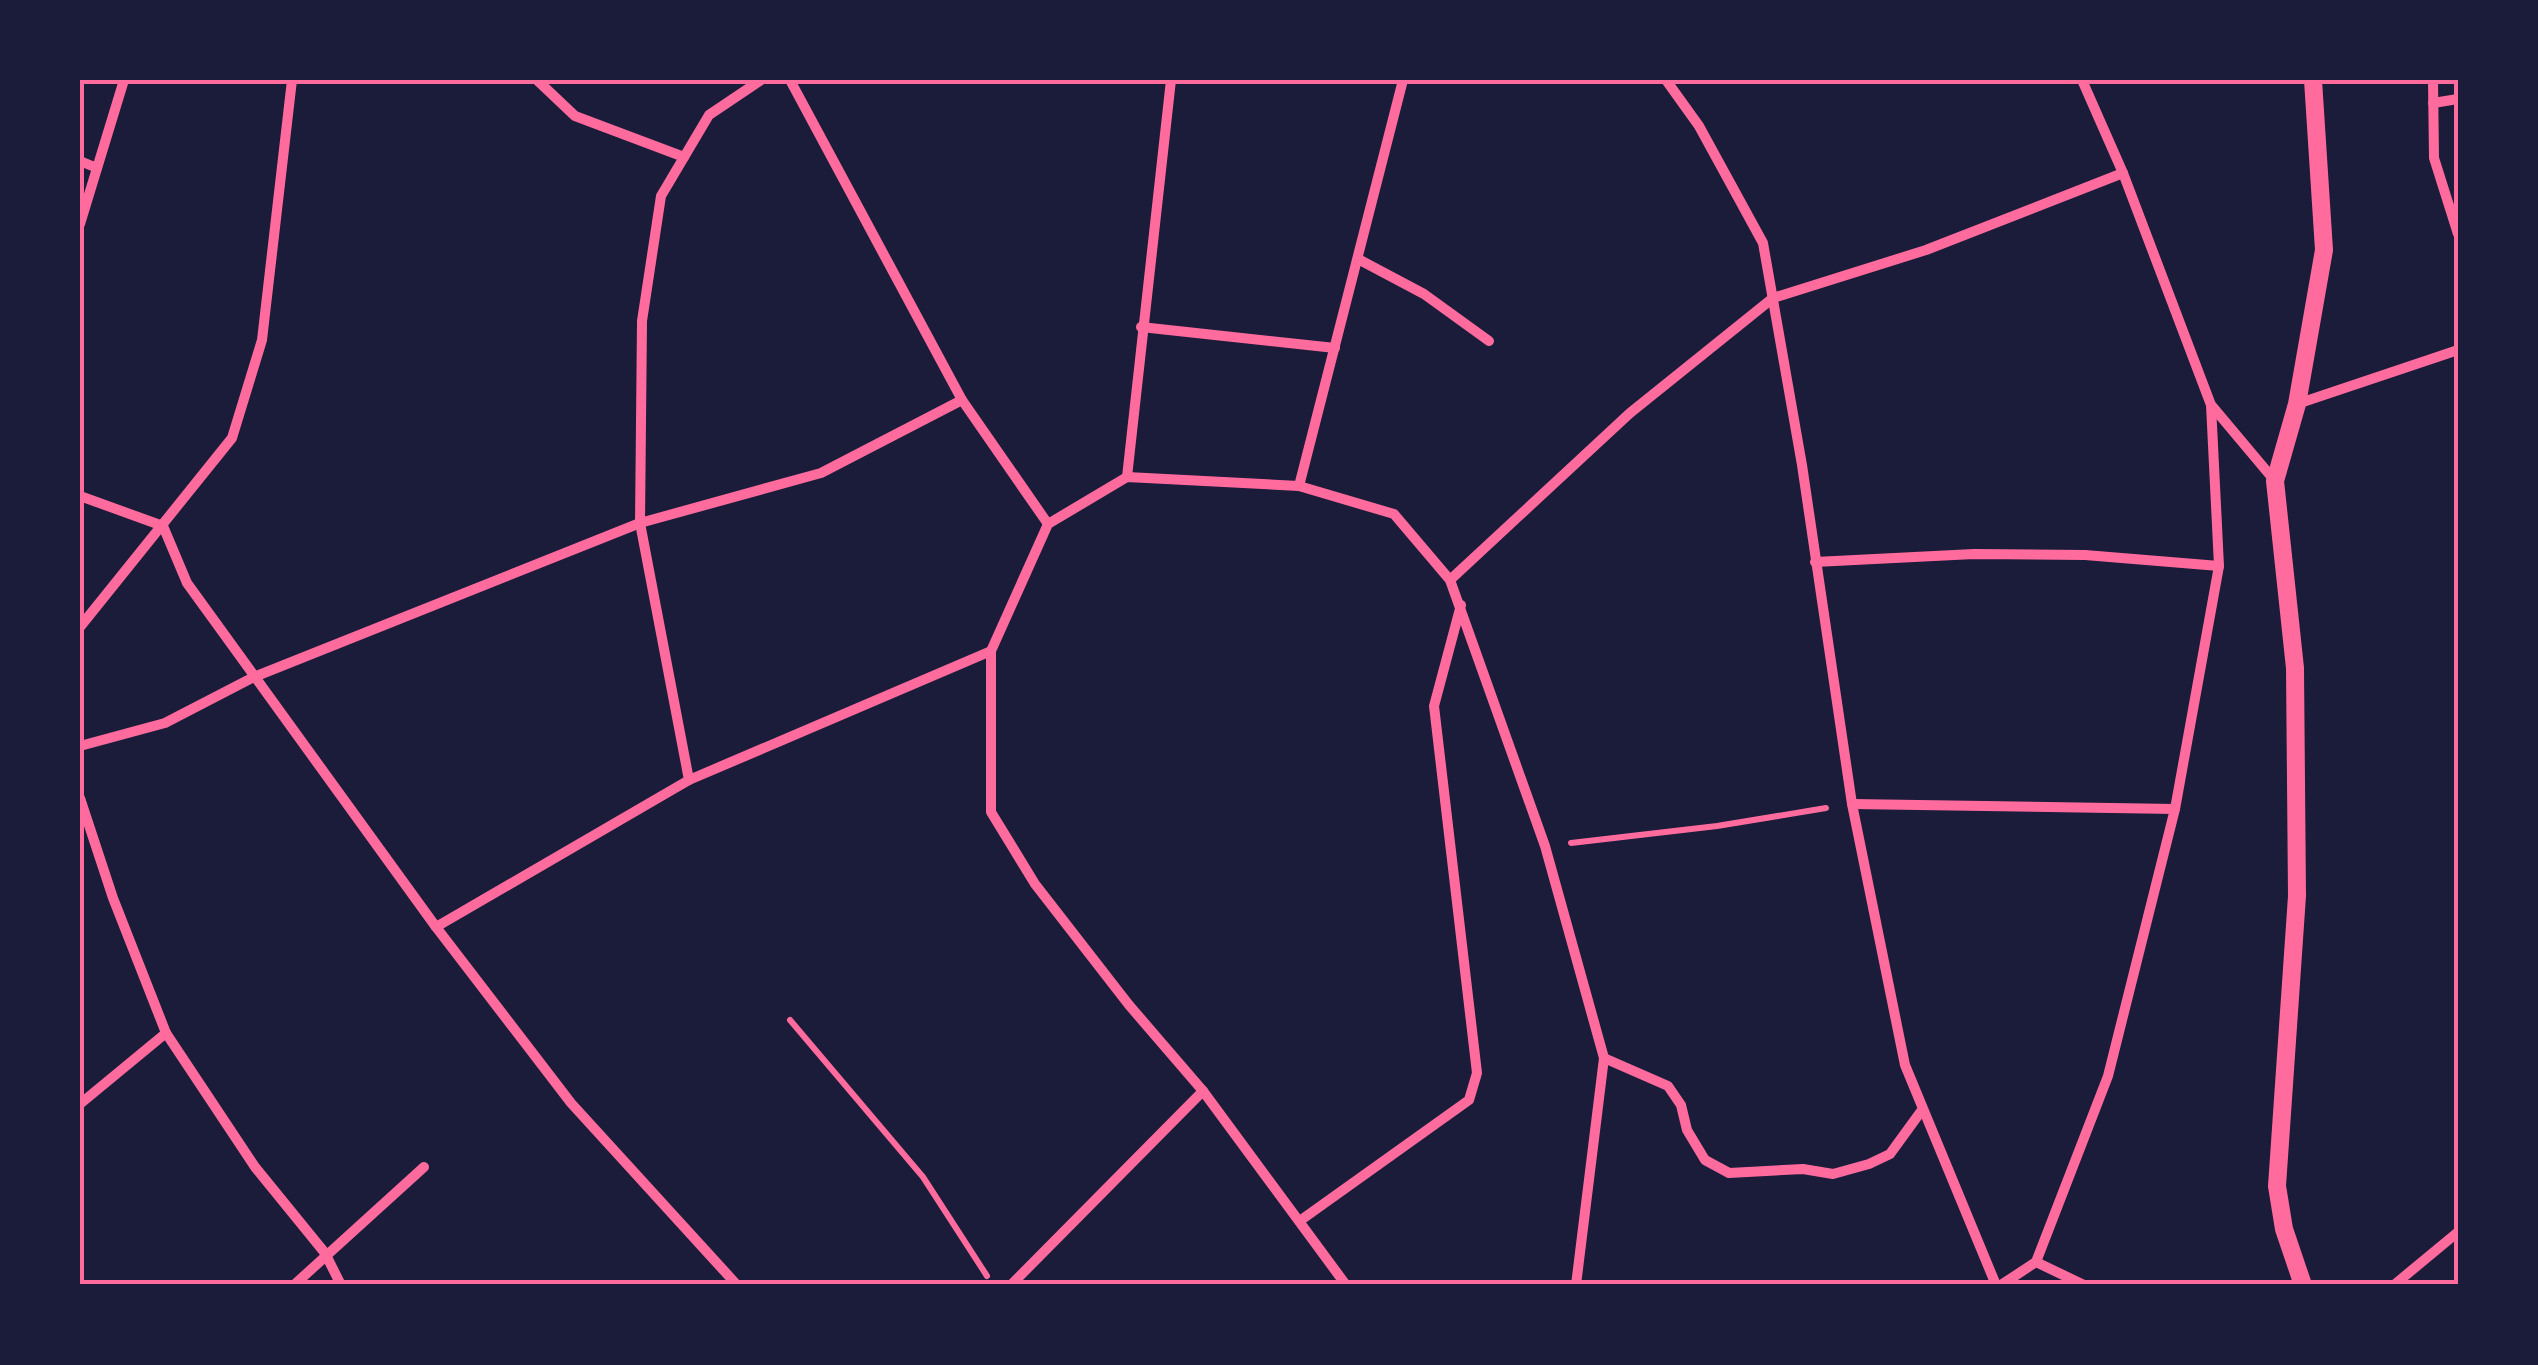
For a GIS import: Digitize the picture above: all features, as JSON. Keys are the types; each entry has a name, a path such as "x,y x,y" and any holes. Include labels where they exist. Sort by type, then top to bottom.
{"street":[{"path":"80,224 124,80"},
{"path":"80,627 232,438 262,340 292,80"},
{"path":"538,80 575,116 684,156"},
{"path":"688,780 640,523 642,322 661,196 709,115 760,80"},
{"path":"790,80 962,400 1048,524"},
{"path":"1126,476 1171,80"},
{"path":"1300,486 1403,80"},
{"path":"1666,80 1699,126 1763,243 1852,804 1905,1065 1998,1285 2036,1262 2108,1076 2175,809 2219,566 2212,405 2124,172 2082,80"},
{"path":"2303,1285 2284,1230 2277,1186 2297,896 2294,668 2275,481 2298,404 2324,250 2313,80"},
{"path":"2433,80 2434,158 2458,234"},
{"path":"2433,103 2458,98"},
{"path":"80,161 97,168"},
{"path":"1450,580 1630,412 1773,298 1926,250 2124,172"},
{"path":"1358,258 1424,294 1489,341"},
{"path":"1141,327 1334,348"},
{"path":"2298,404 2458,350"},
{"path":"80,746 165,723 254,678 640,523 821,473 962,400"},
{"path":"2212,405 2275,481"},
{"path":"1346,1285 1203,1092 1035,884 991,812 991,651 1048,524 1126,476 1300,486 1394,514 1450,580 1545,846 1604,1058 1576,1285"},
{"path":"80,496 163,526 187,583 436,928 571,1104 736,1285"},
{"path":"1815,562 1974,554 2085,554 2219,566"},
{"path":"1301,1220 1469,1100 1478,1073 1434,706 1461,604"},
{"path":"436,928 688,780 991,651"},
{"path":"80,798 166,1034 255,1167 326,1254 342,1285"},
{"path":"1852,804 2175,809"},
{"path":"80,1104 166,1034"},
{"path":"1604,1058 1668,1086 1681,1105 1688,1130 1705,1160 1729,1173 1802,1168 1833,1174 1869,1164 1890,1154 1922,1110"},
{"path":"1012,1285 1203,1092"},
{"path":"294,1285 424,1167"},
{"path":"2394,1285 2458,1232"},
{"path":"2036,1262 2084,1285"}],"path":[{"path":"1545,846 1717,826 1852,804"},
{"path":"790,1020 922,1177 992,1285"}]}
